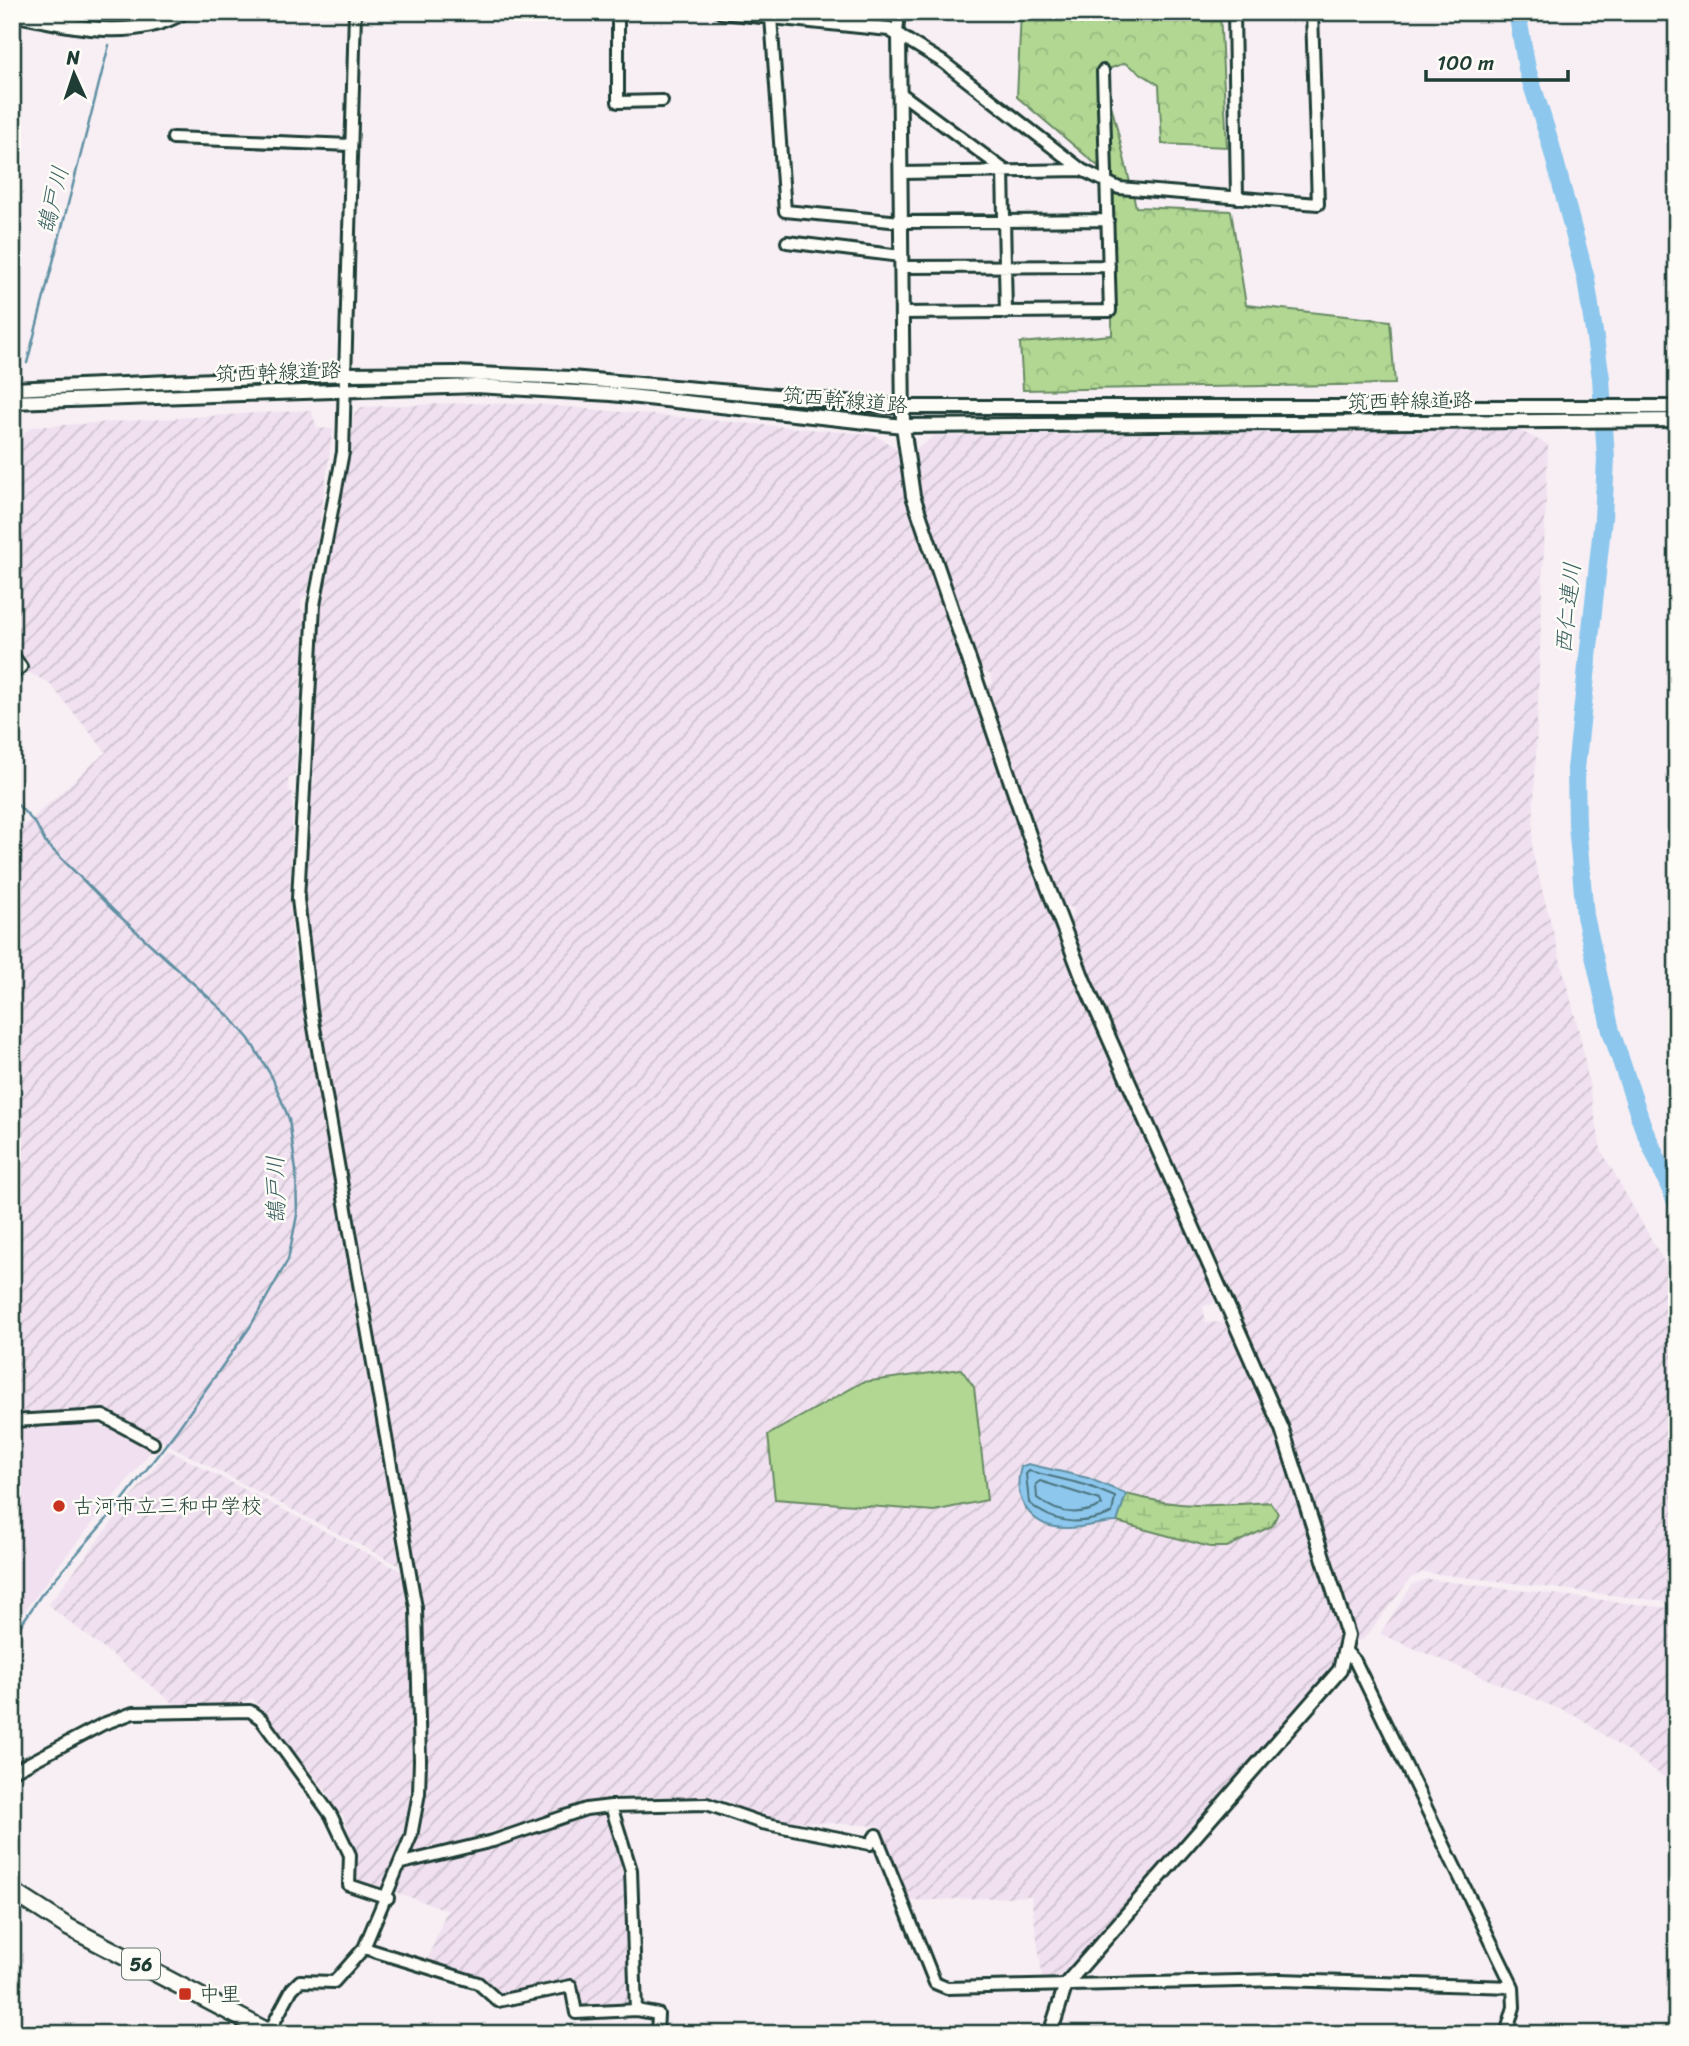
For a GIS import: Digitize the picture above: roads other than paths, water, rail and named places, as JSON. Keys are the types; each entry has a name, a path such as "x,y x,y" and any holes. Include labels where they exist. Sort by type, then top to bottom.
{"main road":[{"name":"56","path":"12,1891 68,1927 270,2033"}],"street":[{"path":"12,14 120,30 155,25 184,12"},
{"path":"270,2033 292,1989 300,1981 334,1982 364,1948 402,1863 419,1793 420,1689 416,1608 311,1010 298,899 313,621 341,464 355,12"},
{"path":"618,12 618,102 662,101"},
{"path":"722,12 889,29 943,62 1082,170 1119,188 1318,204 1312,12"},
{"path":"899,12 903,426 908,473 920,523 1047,885 1115,1057 1282,1429 1348,1635 1340,1670 1066,1984 1050,2034"},
{"path":"1234,12 1237,198"},
{"path":"771,17 785,211 901,222 1108,220"},
{"path":"902,313 1110,311 1103,71"},
{"path":"899,92 1003,169"},
{"path":"173,138 351,145"},
{"path":"901,173 1003,169 1082,170"},
{"path":"1003,169 1006,313"},
{"path":"787,242 901,262 1005,266 1109,265"},
{"name":"筑西幹線道路","path":"12,389 345,374 455,373 571,378 903,407 1136,410 1394,405 1578,413"},
{"name":"筑西幹線道路","path":"12,402 476,386 533,388 903,426 1578,413 1677,407"},
{"name":"筑西幹線道路","path":"1615,412 1677,420"},
{"path":"12,654 21,667 12,675"},
{"path":"12,1421 103,1416 153,1443"},
{"path":"1346,1651 1355,1661 1513,1987 1514,2007 1506,2034"},
{"path":"12,1772 103,1724 133,1713 250,1712 261,1718 331,1815 350,1855 349,1885 388,1898"},
{"path":"402,1863 493,1841 586,1809 707,1804 762,1823 870,1844 876,1835 935,1983 947,1988 1280,1980 1513,1987"},
{"path":"611,1806 631,1870 636,2010"},
{"path":"364,1948 478,1983 498,2001 571,1986 576,2013 636,2010 658,2014 657,2034"}],"water":[{"path":"1028,1464 1088,1478 1126,1494 1117,1522 1068,1528 1044,1524 1028,1511 1019,1491 1021,1467"}],"waterway":[{"name":"鵠戸川","path":"116,21 118,12"},
{"name":"西仁連川","path":"1517,12 1527,69 1550,142 1586,279 1601,378 1606,459 1603,518 1576,769 1577,824 1585,916 1611,1031 1643,1127 1677,1204"},
{"name":"鵠戸川","path":"27,363 109,45"},
{"name":"鵠戸川","path":"12,799 36,824 45,842 114,911 230,1017 249,1039 272,1077 289,1119 296,1171 297,1215 288,1260 250,1327 177,1430 119,1505 41,1595 12,1638"}],"place":[{"name":"古河市立三和中学校","path":"59,1506"},
{"name":"中里","path":"185,1994"}]}
